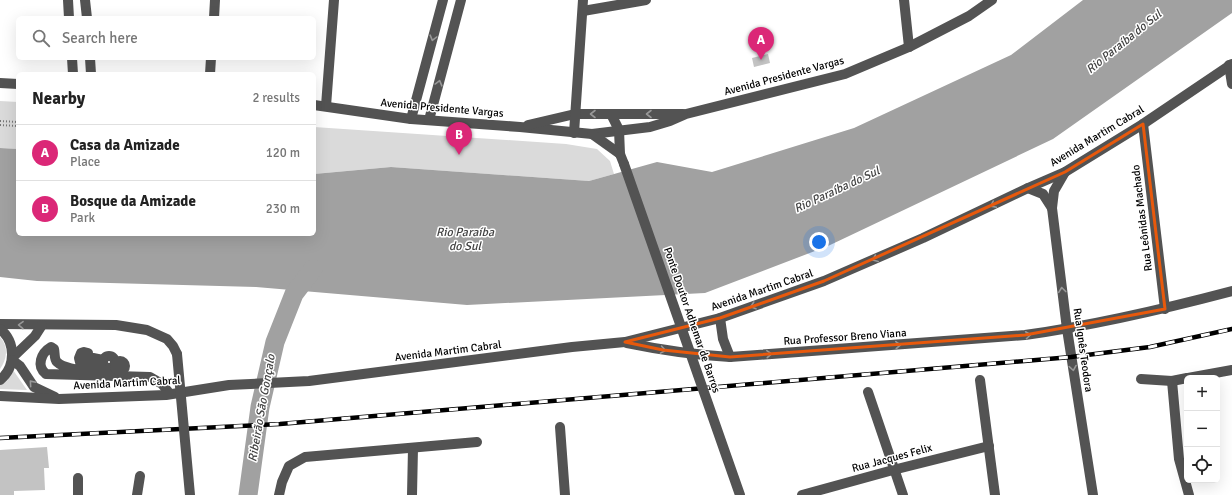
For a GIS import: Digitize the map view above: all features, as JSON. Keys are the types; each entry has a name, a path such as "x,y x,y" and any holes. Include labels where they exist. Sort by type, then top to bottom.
{"street":[{"path":"68,0 69,16"},
{"path":"85,0 87,16"},
{"path":"214,16 215,0"},
{"path":"326,106 334,0"},
{"path":"411,119 444,0"},
{"path":"429,120 461,0"},
{"path":"574,133 583,0"},
{"path":"583,11 646,0"},
{"path":"904,0 909,47"},
{"name":"Avenida Presidente Vargas","path":"316,105 411,119 520,127 574,133 592,134 650,127 686,114 845,74 909,47 969,16 992,0"},
{"path":"72,60 73,72"},
{"path":"90,60 91,72"},
{"path":"210,72 211,60"},
{"path":"1231,65 1232,84"},
{"name":"Avenida Martim Cabral","path":"0,396 59,399 170,394 229,385 309,381 572,347 625,342 720,318 824,281 923,238 1065,172 1143,124 1231,65"},
{"path":"0,83 16,84"},
{"name":"Avenida Presidente Vargas","path":"520,127 575,114 686,114"},
{"path":"611,114 619,130 620,154"},
{"name":"Rua Leônidas Machado","path":"1143,124 1165,309"},
{"path":"592,134 620,154"},
{"name":"Ponte Doutor Adhemar de Barros","path":"620,154 740,495"},
{"name":"Rua Ignês Teodora","path":"1065,172 1054,190 1052,208 1067,329 1093,495"},
{"path":"1028,188 1043,194 1052,208"},
{"name":"Rua Professor Breno Viana","path":"625,342 703,356 730,357 1025,335 1067,329 1165,309 1232,291"},
{"path":"720,318 723,339 730,357"},
{"path":"0,324 116,326 147,330 167,339 173,346 176,354 190,495"},
{"path":"12,359 42,325"},
{"path":"0,329 8,338 12,348 10,368 0,380"},
{"path":"144,376 139,372 118,365 111,356 107,356 103,360 88,357 88,353 84,352 81,353 79,358 80,362 90,362 102,367 98,372 82,371 58,362 54,349 51,347 44,352 41,362 43,371 46,374 150,377 162,384 170,394"},
{"path":"12,359 20,366 34,387 59,399"},
{"path":"1204,375 1232,370"},
{"path":"1141,379 1172,381 1184,379"},
{"path":"980,380 996,495"},
{"path":"1172,381 1179,459 1189,495"},
{"path":"868,392 903,495"},
{"path":"560,427 565,495"},
{"path":"280,495 282,482 289,466 305,456 477,442"},
{"name":"Rua Jacques Felix","path":"802,495 989,446"},
{"path":"412,448 412,495"},
{"path":"137,495 140,476"},
{"path":"78,478 78,495"}],"path":[{"path":"0,121 16,122"},
{"path":"0,125 16,126"}],"highlighted area":[{"path":"1143,124 1165,309 1025,335 730,357 663,350 625,342 720,318 824,281 1065,172"}],"shaded area":[{"path":"0,101 16,102 16,149 0,148"},
{"path":"316,127 566,144 597,149 610,161 614,174 589,181 391,167 316,174"},
{"path":"0,337 5,345 6,353 0,369"},
{"path":"13,370 27,390 0,389 0,385 7,381"}],"water":[{"name":"Rio Paraíba do Sul","path":"1083,0 1232,0 1232,13 1053,139 828,246 705,293 467,305 256,287 37,281 0,277 0,148 16,149 16,236 316,236 316,174 391,167 589,181 657,162 712,172 854,128 1011,55"}],"building":[{"path":"768,54 770,63 754,67 752,58"},
{"path":"47,447 49,468 44,468 45,490 14,491 14,495 0,495 0,450"}],"waterway":[{"name":"Ribeirão São Gonçalo","path":"248,495 260,407 275,342 294,294 313,269"}],"railway":[{"path":"0,438 280,424 1071,357 1150,347 1232,329"}],"place":[{"name":"Casa da Amizade","path":"761,60"},
{"name":"Bosque da Amizade","path":"459,155"}]}
